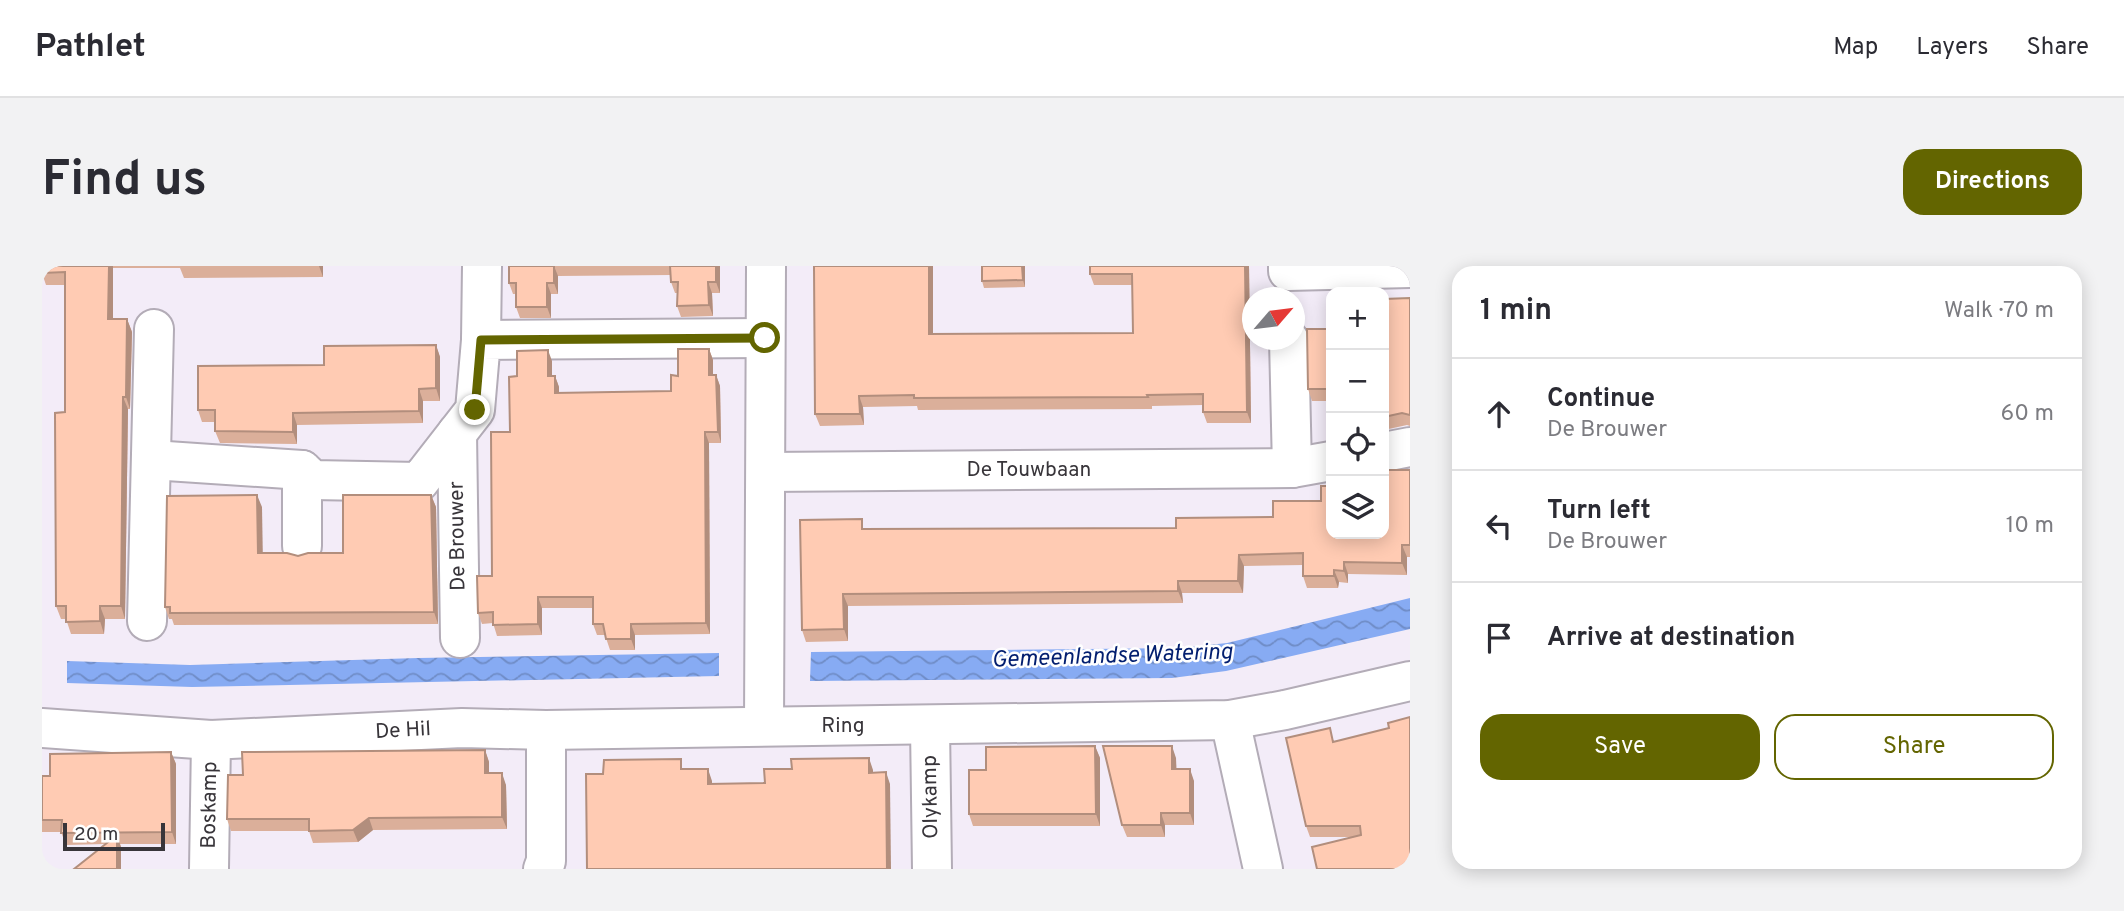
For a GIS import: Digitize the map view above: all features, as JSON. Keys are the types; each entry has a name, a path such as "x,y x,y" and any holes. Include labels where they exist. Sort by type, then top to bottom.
{"street":[{"name":"De Brouwer","path":"152,460 302,470 313,480 419,482 475,410 481,340 482,266"},
{"path":"764,726 766,266"},
{"path":"1288,278 1410,268"},
{"path":"147,621 154,329"},
{"path":"481,340 765,338"},
{"path":"1289,350 1292,468"},
{"name":"De Brouwer","path":"457,433 460,638"},
{"path":"1389,451 1410,447"},
{"name":"De Touwbaan","path":"766,472 1292,468 1326,462"},
{"path":"302,470 302,546"},
{"name":"Ring","path":"764,726 930,726 1230,720 1410,681"},
{"path":"1230,720 1263,869"},
{"name":"De Hil","path":"42,728 211,740 462,728 546,730 764,726"},
{"name":"Olykamp","path":"930,726 932,869"},
{"path":"543,869 546,861 546,730"},
{"name":"Boskamp","path":"209,869 211,740"}],"water":[{"name":"Gemeenlandse Watering","path":"1410,598 1410,629 1226,671 1172,678 810,681 811,652 1180,648 1227,643"},
{"path":"719,653 719,676 192,687 67,683 67,661 190,665"}],"building":[{"path":"42,266 109,266 108,319 127,319 126,397 123,397 121,606 100,606 100,621 66,622 66,606 56,606 55,413 65,412 65,272 42,273"},
{"path":"509,266 554,266 554,283 547,283 547,307 516,307 516,283 509,283"},
{"path":"670,266 716,266 716,282 708,282 709,305 677,306 678,282 671,282"},
{"path":"814,266 929,266 929,334 1133,333 1132,274 1090,274 1090,266 1245,266 1245,287 1242,287 1242,350 1246,350 1247,412 1203,412 1203,394 1147,395 1148,397 914,398 914,395 859,396 860,414 815,414"},
{"path":"982,266 1022,266 1023,280 982,281"},
{"path":"1410,298 1410,415 1402,413 1389,416 1389,299"},
{"path":"1307,329 1326,329 1326,389 1308,389"},
{"path":"436,345 436,388 419,389 419,411 293,413 293,432 215,431 215,410 198,410 198,366 324,365 324,346"},
{"path":"678,349 709,349 709,375 716,375 718,432 705,432 706,623 631,624 631,639 606,639 603,624 593,624 593,597 538,597 538,624 493,625 493,612 478,613 477,576 492,576 491,432 510,432 509,377 517,376 517,351 548,350 548,376 555,376 555,393 671,391 671,375 678,376"},
{"path":"1389,470 1410,470 1410,545 1402,545 1402,563 1344,562 1344,571 1334,570 1334,576 1303,576 1303,553 1239,555 1238,581 1178,581 1178,591 843,594 844,629 802,630 800,520 862,519 862,529 1176,528 1176,518 1273,517 1273,501 1321,501 1321,486 1326,486 1326,539 1389,539"},
{"path":"257,495 258,553 287,553 298,556 308,553 343,553 343,495 431,495 434,612 170,613 170,607 165,607 167,496"},
{"path":"1410,717 1410,869 1317,869 1312,847 1361,835 1360,826 1306,826 1286,738 1330,728 1333,742 1389,728 1388,723"},
{"path":"1095,746 1096,814 969,814 969,770 986,770 986,747"},
{"path":"1103,746 1172,746 1172,769 1190,769 1190,813 1161,813 1161,825 1122,825"},
{"path":"485,750 485,773 502,773 502,817 369,818 353,830 309,831 309,819 227,819 228,775 243,775 242,752"},
{"path":"171,752 172,832 61,833 62,820 42,820 42,776 50,776 50,754"},
{"path":"869,758 869,773 886,772 887,869 587,869 586,774 603,774 604,760 681,759 681,769 708,769 708,784 765,783 764,769 792,769 791,759"},
{"path":"117,835 117,869 74,869"}],"route":[{"path":"475,410 481,340 765,338"}]}
